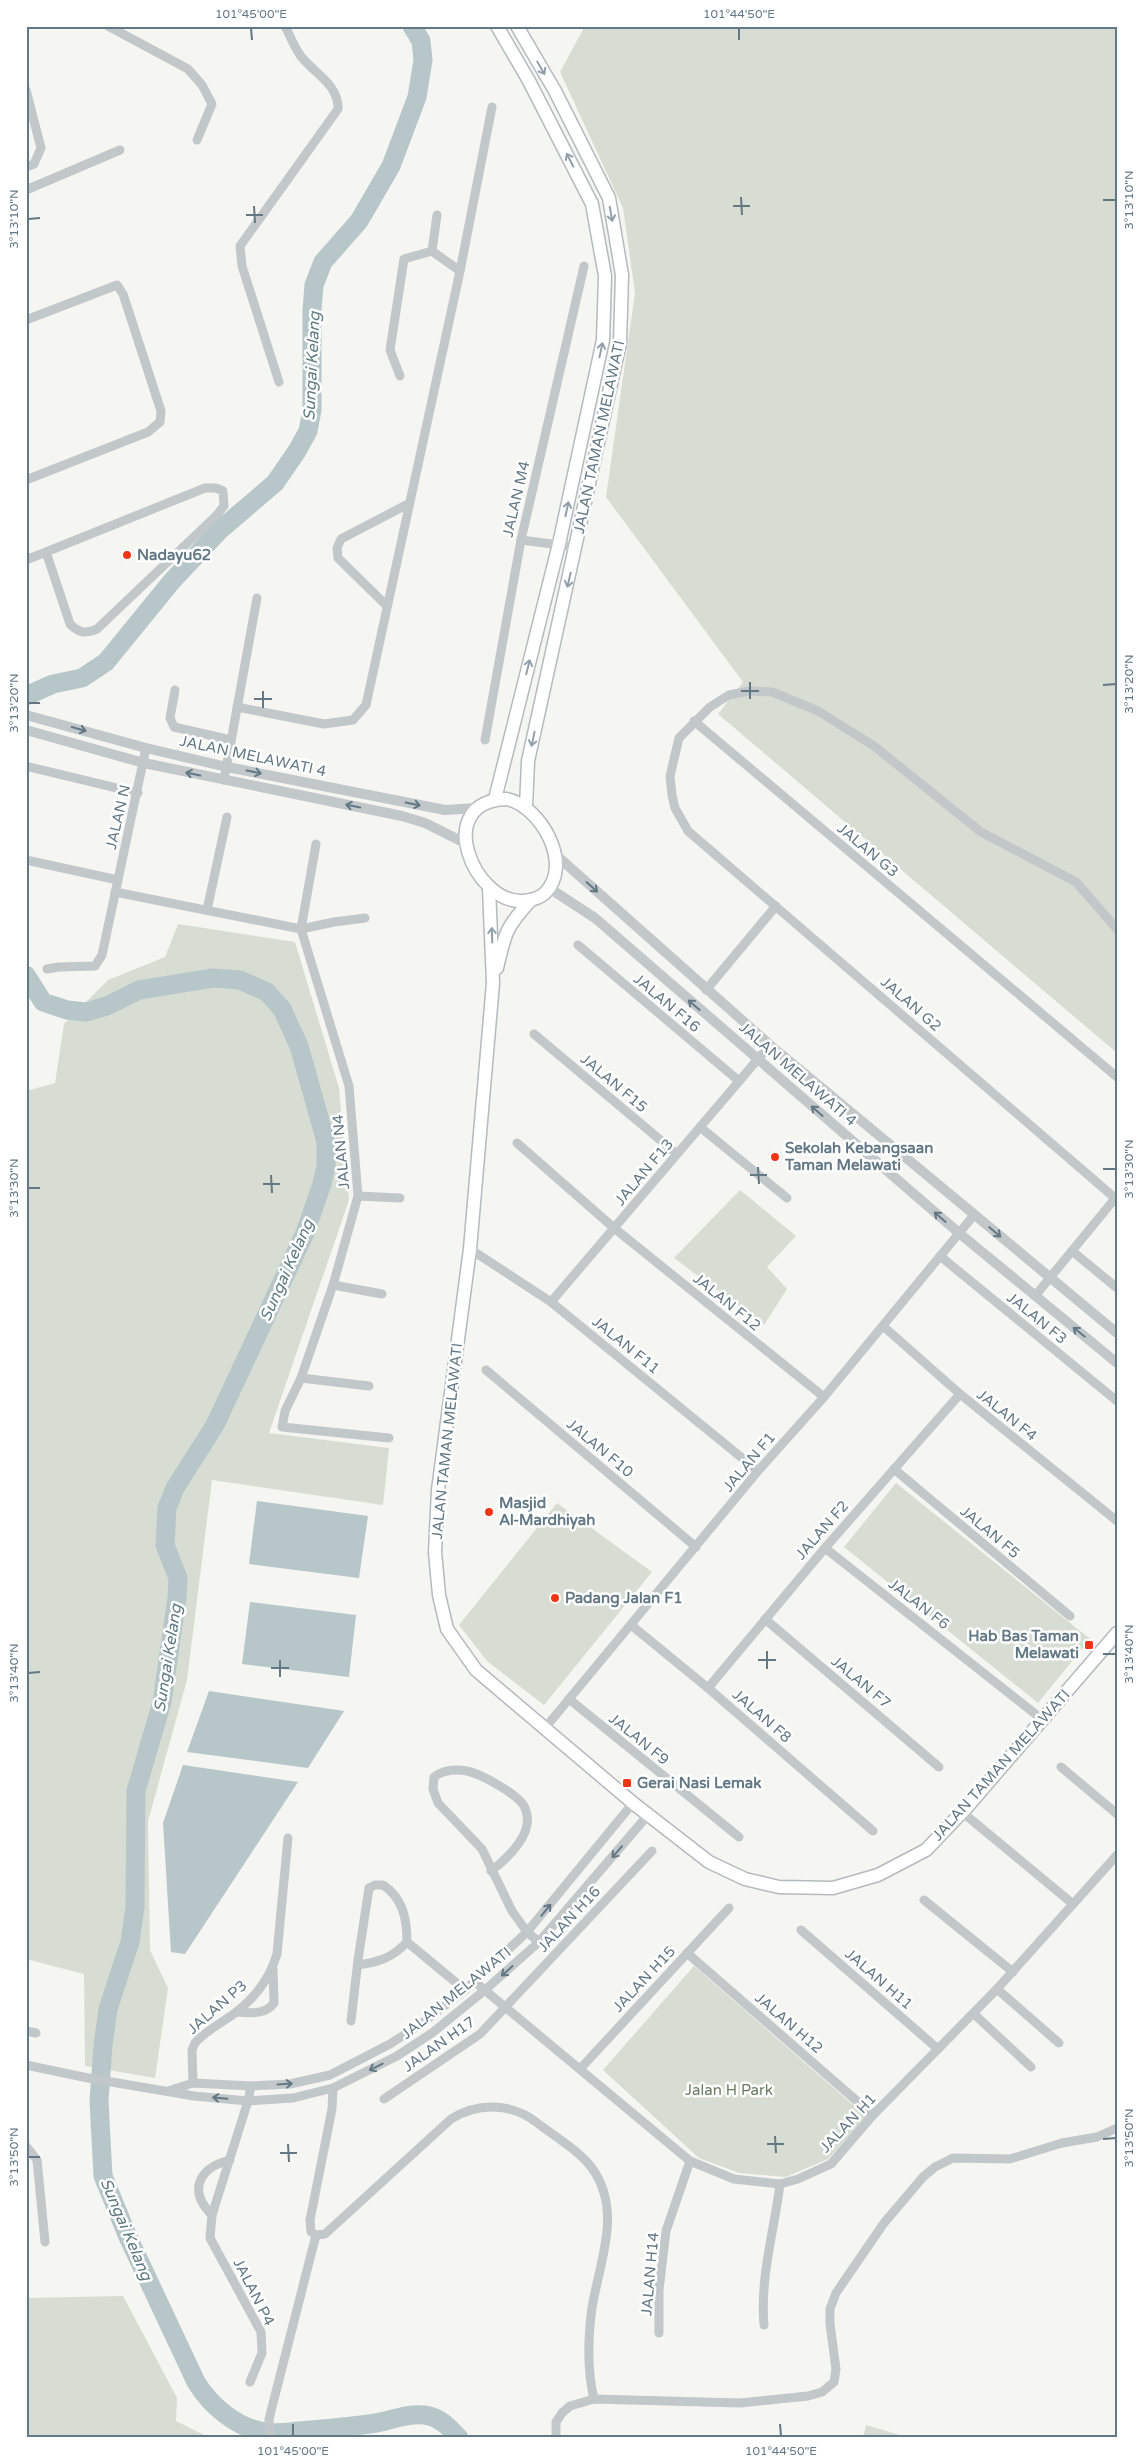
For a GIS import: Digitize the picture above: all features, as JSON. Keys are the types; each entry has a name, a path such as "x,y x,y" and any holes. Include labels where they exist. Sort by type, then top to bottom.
{"main road":[{"name":"JALAN TAMAN MELAWATI","path":"495,799 559,544 603,340 605,276 592,204 529,80 497,26"},
{"name":"JALAN TAMAN MELAWATI","path":"517,26 555,91 609,198 622,275 620,343 528,761 526,807"},
{"path":"495,799 517,801 526,807 534,815 556,855 554,878 549,888 544,894 531,900 509,901 490,888 465,843 469,817 477,808 495,799"},
{"name":"JALAN TAMAN MELAWATI","path":"490,888 493,983 470,1249 438,1490 435,1552 439,1595 447,1629 476,1670 648,1815 709,1862 745,1879 779,1887 833,1888 878,1875 926,1850 1043,1720 1117,1633"},
{"name":"JALAN TAMAN MELAWATI","path":"493,983 506,932 512,921 531,900"}],"street":[{"path":"108,26 188,69 202,85 212,104 197,140"},
{"path":"279,382 242,266 240,246 338,109 338,99 334,91 300,55 285,26"},
{"path":"26,90 41,148 30,166"},
{"path":"237,707 324,724 353,720 366,705 386,605 460,271 492,107"},
{"path":"26,190 120,150"},
{"path":"432,251 437,215"},
{"path":"432,251 460,271"},
{"path":"400,376 390,350 404,260 432,251"},
{"name":"JALAN M4","path":"485,740 521,540 584,266"},
{"path":"26,320 117,285 123,294 160,411 160,422 148,432 26,480"},
{"path":"26,560 205,488 216,488 223,491 224,506 216,516 97,629 87,633 77,631 70,624 46,552"},
{"path":"386,605 338,558 337,548 341,539 408,504"},
{"path":"521,540 576,547"},
{"path":"224,780 257,598"},
{"path":"175,690 170,718 174,727 231,740"},
{"path":"694,721 729,695 749,691 772,692 818,711 874,746 981,832 1076,882 1117,929"},
{"name":"JALAN MELAWATI 4","path":"29,715 146,748 227,767 445,810 477,808"},
{"name":"JALAN G2","path":"694,721 679,738 670,776 675,808 688,831 1116,1197"},
{"name":"JALAN G3","path":"694,721 1117,1077"},
{"name":"JALAN MELAWATI 4","path":"26,730 144,763 402,816 425,823 465,843"},
{"name":"JALAN N","path":"47,969 95,966 102,955 138,793 146,748"},
{"path":"30,767 138,793"},
{"path":"207,910 227,818"},
{"path":"301,929 316,844"},
{"name":"JALAN MELAWATI 4","path":"556,855 770,1045 1117,1333"},
{"path":"26,860 118,880"},
{"name":"JALAN MELAWATI 4","path":"549,888 595,918 959,1233 1117,1363"},
{"path":"115,892 301,929 365,918"},
{"path":"706,990 776,906"},
{"name":"JALAN N4","path":"301,929 349,1086 358,1196 333,1285 301,1378 285,1411 282,1427 389,1438"},
{"name":"JALAN F16","path":"578,945 739,1081"},
{"name":"JALAN F15","path":"534,1034 677,1154"},
{"name":"JALAN F13","path":"551,1302 770,1045"},
{"path":"700,1127 787,1198"},
{"name":"JALAN F12","path":"517,1143 614,1228 824,1398"},
{"path":"358,1196 400,1198"},
{"path":"1035,1296 1116,1197"},
{"name":"JALAN F1","path":"545,1728 758,1471 824,1398 974,1215"},
{"name":"JALAN F11","path":"470,1249 551,1302 758,1471"},
{"path":"1072,1251 1117,1288"},
{"name":"JALAN F3","path":"940,1256 1117,1401"},
{"path":"333,1285 382,1294"},
{"name":"JALAN F4","path":"883,1326 960,1394 1117,1522"},
{"name":"JALAN F10","path":"486,1370 696,1547"},
{"path":"301,1378 369,1386"},
{"name":"JALAN F2","path":"708,1688 825,1548 960,1394"},
{"name":"JALAN F5","path":"894,1469 1070,1616"},
{"name":"JALAN F6","path":"825,1548 1043,1720"},
{"name":"JALAN F7","path":"765,1619 939,1767"},
{"name":"JALAN F8","path":"630,1625 708,1688 873,1831"},
{"name":"JALAN F9","path":"568,1699 739,1837"},
{"path":"1061,1767 1117,1814"},
{"path":"491,1871 505,1861 524,1836 528,1816 525,1806 518,1798 494,1783 468,1772 440,1772 434,1777 434,1789 438,1803 482,1849 491,1871 512,1911 527,1932 538,1942"},
{"name":"JALAN MELAWATI","path":"168,2092 193,2082 251,2086 290,2084 330,2075 390,2044 421,2024 475,1982 527,1932 634,1803"},
{"path":"962,1812 1073,1904"},
{"name":"JALAN MELAWATI","path":"26,2065 168,2092 248,2101 293,2098 333,2088 398,2056 432,2033 485,1990 538,1942 648,1815"},
{"name":"JALAN P3","path":"193,2082 192,2050 195,2043 236,2012 266,1982 273,1970 277,1954 288,1838"},
{"name":"JALAN H16","path":"506,2007 652,1851"},
{"name":"JALAN H1","path":"475,1982 690,2161 734,2179 780,2184 798,2179 831,2164 873,2115 974,2014 1013,1972 1117,1855"},
{"path":"351,2021 358,1965 369,1888 375,1885 383,1885 396,1896 407,1918 407,1942 394,1955 380,1962 358,1965"},
{"path":"924,1900 1013,1972"},
{"name":"JALAN H15","path":"580,2069 729,1908"},
{"name":"JALAN H11","path":"801,1930 938,2049"},
{"path":"407,1942 465,1990"},
{"name":"JALAN H12","path":"687,1953 873,2115"},
{"path":"236,2012 256,2013 269,2009 274,2003 273,1970"},
{"path":"997,1989 1059,2043"},
{"name":"JALAN H17","path":"384,2099 480,2034 506,2007"},
{"path":"974,2014 1031,2067"},
{"path":"26,2031 36,2033"},
{"name":"JALAN P4","path":"250,2382 262,2353 261,2332 210,2238 212,2216 251,2086"},
{"path":"333,2088 332,2109 310,2220 311,2232 316,2235 326,2234 451,2119 463,2112 492,2106 508,2108 533,2120 580,2156 595,2172 604,2196 609,2225 592,2309 588,2377 594,2399"},
{"path":"556,2438 556,2422 562,2413 580,2402 594,2399 740,2403 808,2396 822,2392 834,2382 836,2369 830,2309 836,2293 884,2223 923,2177 935,2167 953,2158 1010,2159 1062,2143 1097,2137 1117,2128"},
{"path":"26,2146 37,2160 45,2242"},
{"path":"212,2216 202,2205 199,2189 201,2178 208,2167 230,2160"},
{"name":"JALAN H14","path":"659,2333 660,2290 666,2231 690,2161"},
{"path":"764,2324 762,2296 767,2258 775,2227 780,2184"},
{"path":"269,2434 270,2419 316,2235"}],"green space":[{"path":"585,26 1117,26 1117,1053 718,714 743,682 606,497 635,293 623,208 560,72"},
{"path":"178,924 295,942 339,1088 349,1200 269,1433 389,1448 383,1505 212,1480 187,1680 148,1821 150,1950 168,1988 155,2078 85,2066 84,1974 26,1959 26,1091 55,1083 64,1024 108,980 165,957"},
{"path":"740,1190 796,1236 767,1267 787,1289 764,1325 674,1258"},
{"path":"896,1483 1090,1639 1038,1703 844,1547"},
{"name":"Padang Jalan F1","path":"557,1503 652,1572 544,1705 487,1661 459,1625"},
{"name":"Jalan H Park","path":"694,1966 867,2117 828,2159 786,2177 739,2173 699,2158 603,2070"},
{"path":"123,2296 177,2398 176,2421 210,2438 26,2438 26,2298"},
{"path":"866,2425 910,2438 863,2438"}],"shaded area":[{"path":"257,1501 368,1516 359,1578 249,1564"},
{"path":"250,1602 356,1615 349,1677 242,1664"},
{"path":"209,1691 344,1711 308,1768 187,1752"},
{"path":"183,1765 298,1782 185,1954 171,1952 163,1823"}],"waterway":[{"name":"Sungai Kelang","path":"26,696 53,684 82,678 106,662 172,581 220,530 275,483 297,451 308,431 312,410 312,310 314,285 323,262 359,221 391,166 417,97 423,60 421,41 412,26"},
{"name":"Sungai Kelang","path":"26,975 43,1002 67,1010 86,1012 107,1006 139,990 213,978 240,980 267,992 282,1009 299,1046 326,1142 326,1166 322,1184 305,1233 215,1425 175,1488 167,1508 165,1545 178,1578 177,1598 162,1702 136,1791 135,1907 130,1942 108,2009 103,2045 99,2101 103,2176 128,2237 196,2382 216,2407 225,2414 254,2430 273,2433 357,2426 406,2416 424,2415 439,2420 448,2426 459,2438"}],"place":[{"name":"Nadayu62","path":"127,555"},
{"name":"Sekolah Kebangsaan Taman Melawati","path":"775,1157"},
{"name":"Masjid Al-Mardhiyah","path":"489,1512"},
{"name":"Padang Jalan F1","path":"555,1598"},
{"name":"Hab Bas Taman Melawati","path":"1089,1645"},
{"name":"Gerai Nasi Lemak","path":"627,1783"}]}
